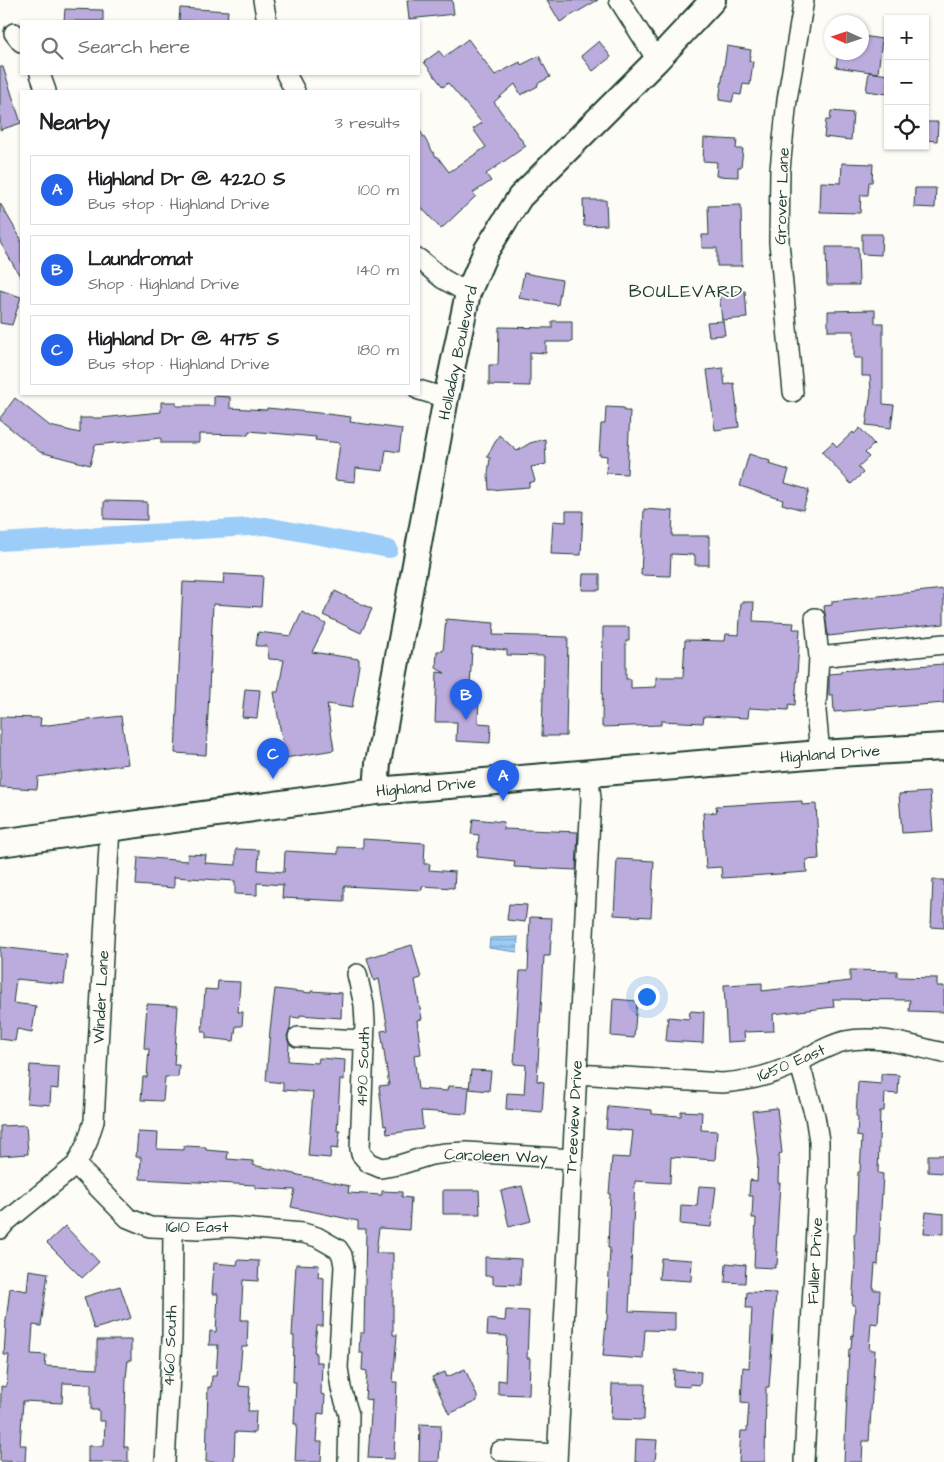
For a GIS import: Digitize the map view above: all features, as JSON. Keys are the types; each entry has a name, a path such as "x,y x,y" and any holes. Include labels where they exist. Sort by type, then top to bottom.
{"main road":[{"name":"Highland Drive","path":"0,843 376,791 820,754 944,747"}],"street":[{"path":"263,0 267,20"},
{"path":"619,0 657,60"},
{"name":"Holladay Boulevard","path":"376,791 378,762 446,398 468,293 486,251 520,197 657,60 713,0"},
{"name":"Grover Lane","path":"793,392 779,242 780,169 787,100 804,0"},
{"path":"40,75 46,90"},
{"path":"287,75 294,90"},
{"path":"420,260 443,279 468,293"},
{"path":"420,390 446,398"},
{"path":"815,618 819,658 816,711 820,754"},
{"path":"819,658 944,644"},
{"name":"Treeview Drive","path":"557,1458 591,798 588,772"},
{"name":"Winder Lane","path":"76,1165 87,1143 94,1121 110,827"},
{"name":"4190 South","path":"357,974 364,1005 359,1141 365,1160"},
{"path":"298,1037 364,1040"},
{"name":"1650 East","path":"577,1074 729,1082 759,1078 798,1062 824,1048 846,1041 887,1041 944,1053"},
{"name":"Fuller Drive","path":"798,1062 815,1116 819,1141 804,1462"},
{"name":"Caroleen Way","path":"365,1160 373,1166 381,1168 446,1152 572,1159"},
{"path":"2,1223 76,1165"},
{"name":"1610 East","path":"76,1165 128,1218 150,1227 173,1229 230,1227 288,1231 317,1237 338,1249 342,1255 344,1266 339,1378 349,1415 348,1462"},
{"name":"4160 South","path":"165,1462 172,1340 173,1229"},
{"path":"500,1451 557,1458"}],"water":[{"path":"518,937 517,952 489,948 490,938"}],"building":[{"path":"407,0 452,0 454,14 409,19"},
{"path":"547,0 598,0 560,22"},
{"path":"180,8 228,11 227,20 179,20"},
{"path":"65,9 103,10 103,20 64,20"},
{"path":"869,37 882,39 878,73 836,67 837,60 869,60"},
{"path":"468,39 495,75 520,62 521,65 539,56 550,77 521,95 515,84 494,102 526,146 486,174 491,181 473,193 476,196 441,229 420,206 420,131 436,157 449,172 486,147 473,129 482,123 448,83 443,87 424,62 439,51 444,57"},
{"path":"599,41 611,57 593,71 581,56"},
{"path":"727,46 751,50 749,61 753,62 750,85 743,84 741,95 734,94 732,102 719,100"},
{"path":"0,67 3,67 20,123 0,130"},
{"path":"869,72 884,74 884,93 866,91"},
{"path":"831,111 853,113 851,140 824,137 826,120 830,120"},
{"path":"929,122 938,122 937,141 929,140"},
{"path":"704,138 737,140 736,149 743,149 741,167 738,167 738,177 716,176 717,162 703,161"},
{"path":"842,163 873,164 872,182 869,182 868,195 861,195 860,213 820,212 821,182 841,183"},
{"path":"915,188 936,188 935,208 914,207"},
{"path":"583,200 606,200 607,225 584,226"},
{"path":"0,203 20,237 20,276 0,242"},
{"path":"741,205 742,266 717,266 717,248 702,248 702,235 709,235 708,206"},
{"path":"862,234 882,234 881,255 862,254"},
{"path":"826,247 858,247 859,285 827,285"},
{"path":"524,273 562,280 558,305 519,298"},
{"path":"0,290 20,297 12,325 0,323"},
{"path":"745,291 747,318 722,320 719,293"},
{"path":"875,310 875,323 883,323 883,404 894,405 891,428 866,425 871,392 870,376 862,376 862,358 854,358 854,331 828,331 828,311"},
{"path":"552,321 572,321 572,342 546,342 546,353 530,352 530,386 489,385 489,365 498,365 499,327 552,328"},
{"path":"723,321 725,335 709,336 707,322"},
{"path":"723,368 725,385 734,383 739,427 715,430 707,370"},
{"path":"214,396 230,397 230,408 267,410 267,408 319,413 351,417 350,422 402,429 399,452 386,450 383,471 356,468 355,482 335,480 340,443 315,440 316,437 249,431 248,435 199,434 199,443 161,443 161,438 95,445 90,465 40,452 0,420 15,398 50,426 80,433 80,418 101,418 161,412 161,402 176,402 176,406 214,406"},
{"path":"606,407 624,408 624,411 630,411 627,474 606,473 607,456 599,455 601,424 605,424"},
{"path":"860,428 874,444 865,453 869,457 858,467 863,473 851,484 822,452 833,442 837,447"},
{"path":"499,435 517,451 530,443 545,439 546,464 531,467 535,481 529,483 529,487 489,490 490,458 487,457"},
{"path":"749,454 770,461 769,464 789,470 785,483 809,490 803,510 782,504 783,500 740,486"},
{"path":"104,501 147,502 147,520 104,519"},
{"path":"644,509 673,511 672,536 709,536 709,565 695,565 695,555 671,554 670,576 641,575"},
{"path":"566,511 583,511 581,555 551,554 553,521 566,522"},
{"path":"224,574 263,576 261,607 213,604 206,755 175,753 183,582 223,584"},
{"path":"583,574 600,574 600,590 582,590"},
{"path":"944,589 944,624 828,636 824,606 832,605 832,601"},
{"path":"335,591 372,609 361,633 323,615"},
{"path":"741,602 754,602 753,621 794,623 793,629 800,629 795,705 789,704 788,710 749,708 748,718 704,716 703,723 661,721 661,725 602,727 603,627 629,627 629,641 626,641 626,679 631,679 631,688 656,687 656,677 683,677 685,640 725,641 726,634 739,635"},
{"path":"302,612 326,624 312,652 359,659 359,665 352,708 327,704 334,750 285,758 274,692 278,692 284,660 269,659 267,646 256,646 258,632 291,636"},
{"path":"446,619 494,623 493,635 568,637 566,736 542,736 544,656 507,655 507,650 472,647 470,688 479,689 478,723 491,724 490,743 456,741 457,722 435,722 437,672 445,673 436,668 437,651 443,651"},
{"path":"944,664 944,703 834,712 833,695 829,695 829,674 874,668"},
{"path":"245,689 260,690 257,718 242,717"},
{"path":"121,716 128,764 38,777 37,789 0,787 0,717 41,718 40,726"},
{"path":"930,792 933,831 902,833 899,794"},
{"path":"802,801 802,805 816,804 819,859 806,860 807,872 722,878 721,867 706,868 703,813 717,812 716,806"},
{"path":"473,819 504,822 503,829 578,832 576,870 514,867 515,861 477,857 479,835 471,834"},
{"path":"363,839 425,843 424,864 430,864 429,870 455,872 454,888 422,886 422,890 344,886 344,901 282,898 283,885 257,883 257,895 235,894 235,881 174,877 174,888 136,885 138,857 187,861 188,854 206,855 205,863 236,865 236,849 259,850 258,870 284,872 285,851 338,854 338,847 363,848"},
{"path":"617,859 654,861 651,917 614,915"},
{"path":"933,880 944,880 944,928 931,927"},
{"path":"509,904 527,905 525,922 507,920"},
{"path":"530,917 552,918 550,956 544,956 537,1081 544,1082 542,1112 506,1109 507,1093 524,1094 526,1065 514,1064 520,971 528,971"},
{"path":"412,945 421,978 415,980 422,1019 417,1020 421,1054 414,1055 418,1089 447,1091 448,1086 469,1087 467,1114 421,1111 423,1129 387,1134 386,1125 384,1126 379,1086 389,1085 381,1031 388,1030 379,979 374,981 367,958"},
{"path":"0,947 67,955 64,984 16,979 13,1003 36,1006 32,1032 17,1029 15,1041 0,1039"},
{"path":"850,970 897,971 897,977 937,978 937,986 944,986 944,1012 909,1011 910,1000 833,999 834,1007 773,1014 774,1031 744,1032 745,1041 727,1042 724,985 762,983 762,991 850,981"},
{"path":"218,981 240,982 238,1012 243,1012 242,1026 236,1026 234,1041 206,1038 206,1032 202,1032 205,989 217,990"},
{"path":"275,989 311,993 311,991 342,993 341,1018 300,1015 300,1018 291,1017 287,1036 289,1044 288,1061 318,1063 319,1058 345,1060 344,1080 340,1080 337,1131 340,1131 338,1149 331,1148 330,1158 308,1156 313,1092 283,1090 283,1083 266,1081"},
{"path":"613,999 637,1001 634,1038 611,1036"},
{"path":"147,1004 178,1006 174,1065 179,1065 178,1077 165,1077 163,1101 141,1100 143,1077 147,1077 149,1049 144,1048"},
{"path":"690,1011 704,1012 703,1043 666,1041 668,1017 689,1019"},
{"path":"30,1065 59,1067 58,1089 51,1088 50,1105 27,1103"},
{"path":"471,1070 491,1071 489,1091 469,1089"},
{"path":"881,1074 899,1075 898,1094 885,1093 884,1111 880,1111 878,1173 883,1174 878,1265 875,1264 873,1290 880,1290 878,1324 871,1323 869,1350 875,1350 869,1441 863,1441 862,1462 844,1462 849,1349 851,1349 853,1336 855,1305 852,1305 855,1263 854,1234 856,1232 858,1172 860,1172 862,1137 857,1136 858,1082 881,1084"},
{"path":"608,1106 652,1110 652,1114 681,1116 681,1111 702,1112 701,1130 717,1131 715,1160 671,1157 670,1183 635,1181 629,1311 675,1313 675,1331 645,1330 643,1359 603,1356 607,1321 610,1248 608,1248 609,1194 612,1157 630,1158 633,1131 606,1129"},
{"path":"777,1108 782,1153 779,1154 778,1183 780,1183 776,1251 778,1251 777,1265 775,1265 775,1268 754,1267 756,1218 752,1218 753,1196 749,1196 750,1180 757,1181 758,1161 752,1111"},
{"path":"26,1125 28,1154 0,1156 0,1126"},
{"path":"138,1132 158,1133 157,1149 184,1150 184,1146 206,1147 206,1150 228,1152 227,1159 253,1161 253,1165 349,1186 348,1193 382,1195 382,1191 402,1192 402,1197 411,1198 409,1230 379,1228 376,1253 393,1253 393,1335 397,1335 393,1382 397,1382 394,1459 368,1458 372,1400 365,1399 367,1371 362,1370 363,1353 359,1353 360,1333 364,1333 366,1229 358,1229 358,1221 291,1207 295,1190 255,1188 255,1185 140,1179 141,1157 136,1157"},
{"path":"928,1155 944,1155 944,1173 928,1172"},
{"path":"522,1186 531,1221 509,1227 501,1191"},
{"path":"699,1186 716,1187 711,1227 680,1224 681,1205 697,1206"},
{"path":"443,1190 479,1190 480,1214 443,1214"},
{"path":"926,1212 944,1214 944,1234 924,1233"},
{"path":"65,1226 99,1262 82,1278 47,1243"},
{"path":"485,1257 521,1259 520,1285 493,1284 493,1276 485,1276"},
{"path":"661,1258 692,1260 691,1281 659,1279"},
{"path":"238,1260 259,1261 258,1281 243,1280 241,1320 248,1320 247,1347 242,1347 239,1386 250,1387 248,1411 256,1411 255,1433 235,1432 234,1462 206,1462 208,1387 211,1387 212,1376 216,1376 218,1345 209,1345 210,1331 216,1332 218,1294 212,1294 214,1263 237,1265"},
{"path":"726,1263 746,1265 745,1283 725,1282"},
{"path":"296,1264 319,1265 318,1277 324,1278 323,1326 317,1326 314,1352 316,1352 316,1362 322,1362 321,1394 325,1395 324,1414 318,1413 316,1442 322,1442 321,1462 295,1462 297,1424 294,1424 296,1382 293,1382 294,1336 292,1336"},
{"path":"29,1270 48,1273 41,1326 33,1325 31,1354 46,1355 45,1366 97,1369 97,1340 131,1340 131,1360 128,1360 126,1378 124,1447 128,1447 128,1462 88,1462 88,1446 104,1446 105,1421 99,1421 99,1410 91,1410 91,1384 63,1383 62,1403 23,1401 20,1445 26,1445 25,1462 0,1461 1,1386 6,1387 9,1355 4,1355 5,1322 10,1288 27,1291"},
{"path":"120,1286 131,1318 94,1329 84,1297"},
{"path":"747,1292 776,1293 769,1387 766,1387 765,1462 739,1462 741,1431 747,1431 749,1403 741,1402 743,1367 749,1368 752,1308 746,1308"},
{"path":"506,1310 529,1311 527,1358 530,1358 529,1395 498,1394 498,1380 505,1381 507,1336 487,1335 488,1319 505,1321"},
{"path":"465,1369 477,1396 477,1401 449,1414 432,1377 445,1372 447,1377"},
{"path":"674,1370 701,1372 700,1385 690,1384 690,1387 673,1386"},
{"path":"612,1384 645,1384 644,1420 611,1419"},
{"path":"420,1424 441,1425 439,1462 419,1462"},
{"path":"636,1439 657,1440 655,1462 635,1462"}],"waterway":[{"path":"0,542 266,526 389,549"}],"place":[{"name":"Laundromat","path":"466,720"},
{"name":"Highland Dr @ 4175 S","path":"273,779"},
{"name":"Highland Dr @ 4220 S","path":"503,801"}],"district":[{"name":"BOULEVARD","path":"686,291"}]}
